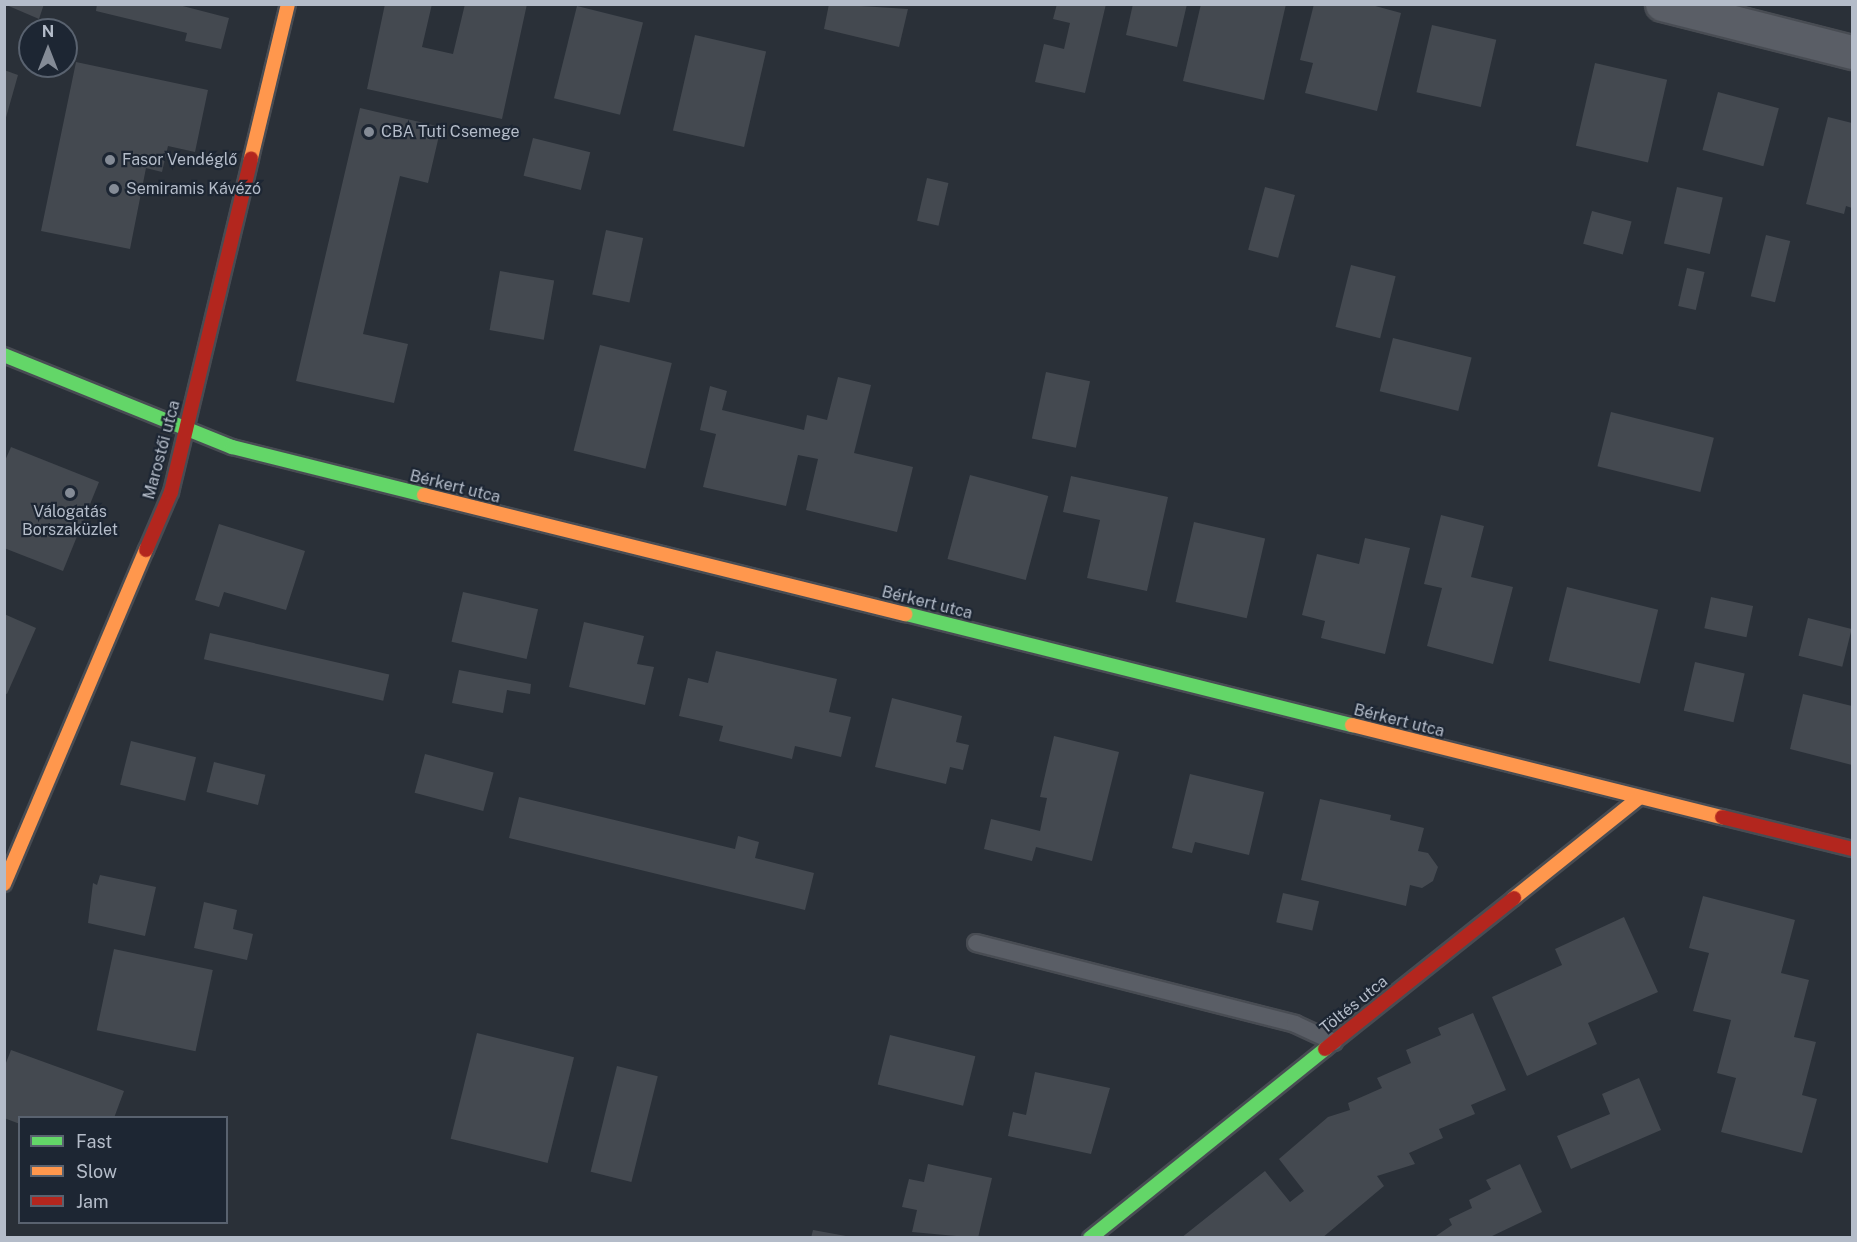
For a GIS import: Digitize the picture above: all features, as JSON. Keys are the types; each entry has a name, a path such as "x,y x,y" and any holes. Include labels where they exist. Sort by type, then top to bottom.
{"street":[{"name":"Marostői utca","path":"4,884 140,572 171,492 288,4"},
{"path":"1662,4 1852,52"},
{"name":"Bérkert utca","path":"4,356 232,447 1639,798 1852,849"},
{"name":"Töltés utca","path":"1090,1238 1639,798"}],"lane":[{"path":"976,943 1295,1024 1334,1042"}],"building":[{"path":"4,4 44,4 39,18"},
{"path":"97,4 175,4 229,18 221,49 185,41 187,33 96,11"},
{"path":"385,4 432,4 422,47 453,54 465,4 527,4 502,119 367,89"},
{"path":"829,4 908,9 899,47 824,29"},
{"path":"1057,4 1106,4 1085,93 1035,82 1044,44 1064,49 1070,23 1053,19"},
{"path":"1133,4 1187,4 1177,47 1126,35"},
{"path":"1201,4 1286,4 1264,100 1183,81"},
{"path":"1314,4 1368,4 1401,13 1377,111 1305,93 1313,63 1300,60"},
{"path":"577,6 643,22 620,115 554,98"},
{"path":"1432,25 1496,40 1481,107 1416,92"},
{"path":"695,35 766,51 744,147 673,130"},
{"name":"Fasor Vendéglő","path":"78,62 208,90 195,152 168,146 162,172 146,168 130,249 41,231 73,78 78,78"},
{"path":"1595,63 1667,80 1648,162 1576,146"},
{"path":"4,70 18,75 4,121"},
{"path":"1718,92 1779,108 1763,166 1702,150"},
{"path":"360,108 441,127 428,183 400,176 363,334 408,344 394,403 296,381"},
{"path":"1828,117 1852,123 1852,208 1846,206 1844,214 1806,204"},
{"path":"533,138 590,152 581,190 524,176"},
{"path":"927,178 948,183 939,226 917,221"},
{"path":"1265,187 1295,195 1278,258 1248,250"},
{"path":"1677,187 1723,198 1710,254 1664,244"},
{"path":"1592,211 1632,222 1623,254 1583,244"},
{"path":"606,230 643,238 629,302 592,295"},
{"path":"1766,235 1790,241 1775,302 1751,296"},
{"path":"1351,265 1396,276 1380,338 1336,327"},
{"path":"1687,268 1705,272 1696,310 1678,306"},
{"path":"500,271 554,281 544,340 490,330"},
{"path":"1393,338 1472,358 1458,411 1380,391"},
{"path":"600,345 672,363 645,469 574,451"},
{"path":"1046,372 1090,381 1076,448 1032,439"},
{"path":"838,377 871,385 854,453 913,467 897,532 806,510 818,459 798,455 786,506 703,487 716,434 700,430 710,386 727,391 722,410 804,430 807,415 827,420"},
{"path":"1611,412 1714,438 1700,492 1597,466"},
{"path":"11,447 99,482 63,571 4,548 4,463"},
{"path":"970,475 1048,496 1026,580 947,559"},
{"path":"1071,476 1168,497 1147,591 1087,578 1100,520 1063,512"},
{"path":"1441,515 1484,526 1471,577 1513,587 1493,664 1427,646 1442,588 1424,584"},
{"path":"1194,522 1265,538 1247,618 1176,602"},
{"path":"219,524 305,551 286,610 224,592 219,607 195,600"},
{"path":"1365,538 1410,548 1385,654 1321,638 1325,621 1302,615 1317,554 1359,564"},
{"path":"1567,587 1658,610 1640,683 1549,661"},
{"path":"463,592 538,609 527,659 452,642"},
{"path":"1711,597 1753,606 1746,637 1704,628"},
{"path":"4,614 36,628 7,694 4,693"},
{"path":"1808,618 1852,629 1842,667 1799,656"},
{"path":"584,622 644,636 637,664 654,667 645,705 569,687"},
{"path":"210,633 389,674 383,701 204,659"},
{"path":"716,651 837,679 829,712 851,717 841,757 795,746 792,759 719,741 723,726 679,716 688,678 708,683"},
{"path":"1695,662 1745,673 1733,722 1684,711"},
{"path":"459,670 531,684 530,694 507,690 503,713 452,703"},
{"path":"1803,694 1852,706 1852,765 1790,749"},
{"path":"892,698 962,716 956,742 969,745 963,770 950,767 946,784 875,767"},
{"path":"1054,736 1119,752 1092,861 1036,847 1032,861 984,849 991,819 1040,831 1047,798 1040,797"},
{"path":"131,741 196,757 185,801 120,785"},
{"path":"425,754 494,772 483,811 415,793"},
{"path":"214,762 265,775 258,805 207,792"},
{"path":"1190,774 1264,792 1249,855 1195,842 1192,853 1172,848"},
{"path":"519,797 735,849 738,836 759,842 755,858 814,873 805,910 509,838"},
{"path":"1320,799 1391,815 1390,820 1424,828 1418,851 1428,853 1438,867 1433,881 1422,888 1410,885 1406,906 1301,880"},
{"path":"100,875 156,887 145,936 88,923 93,883 97,885"},
{"path":"1283,893 1319,901 1312,931 1276,922"},
{"path":"1703,896 1795,920 1781,973 1809,980 1794,1037 1816,1042 1802,1095 1817,1099 1802,1153 1721,1132 1736,1078 1717,1073 1731,1020 1693,1011 1709,953 1689,948"},
{"path":"204,902 237,910 233,929 253,934 247,960 194,948"},
{"path":"1624,917 1658,992 1588,1023 1597,1044 1527,1076 1492,997 1562,965 1555,949"},
{"path":"114,949 213,970 196,1051 97,1030"},
{"path":"1473,1013 1506,1090 1471,1105 1475,1114 1439,1129 1443,1138 1409,1153 1415,1164 1377,1176 1384,1186 1322,1238 1181,1238 1265,1171 1290,1202 1304,1191 1279,1159 1328,1117 1350,1110 1348,1103 1382,1088 1377,1078 1411,1063 1406,1050 1441,1035 1438,1028"},
{"path":"477,1033 574,1057 548,1163 451,1139"},
{"path":"890,1035 975,1056 963,1106 878,1084"},
{"path":"11,1050 124,1091 115,1116 18,1116 18,1123 4,1118 4,1068"},
{"path":"617,1066 658,1076 631,1182 591,1172"},
{"path":"1035,1072 1110,1088 1091,1154 1008,1136 1013,1112 1026,1115"},
{"path":"1639,1078 1661,1130 1571,1169 1557,1136 1610,1114 1602,1094"},
{"path":"928,1164 992,1178 978,1238 912,1232 917,1210 902,1207 909,1179 924,1182"},
{"path":"1520,1164 1542,1212 1488,1238 1433,1238 1452,1225 1449,1219 1472,1208 1469,1200 1491,1189 1486,1180"},
{"path":"813,1230 846,1236 846,1238 811,1238"}],"traffic: fast":[{"path":"4,355 232,447 424,495"},
{"path":"906,614 1352,725"},
{"path":"1090,1238 1325,1049"}],"traffic: slow":[{"path":"251,158 288,4"},
{"path":"424,495 906,614"},
{"path":"4,884 146,550"},
{"path":"1352,725 1722,817"},
{"path":"1514,898 1639,798"}],"traffic: jam":[{"path":"146,550 171,492 251,158"},
{"path":"1722,817 1852,849"},
{"path":"1325,1049 1514,898"}],"place":[{"name":"CBA Tuti Csemege","path":"369,132"},
{"name":"Fasor Vendéglő","path":"110,160"},
{"name":"Semiramis Kávézó","path":"114,189"},
{"name":"Válogatás Borszaküzlet","path":"70,493"}]}
